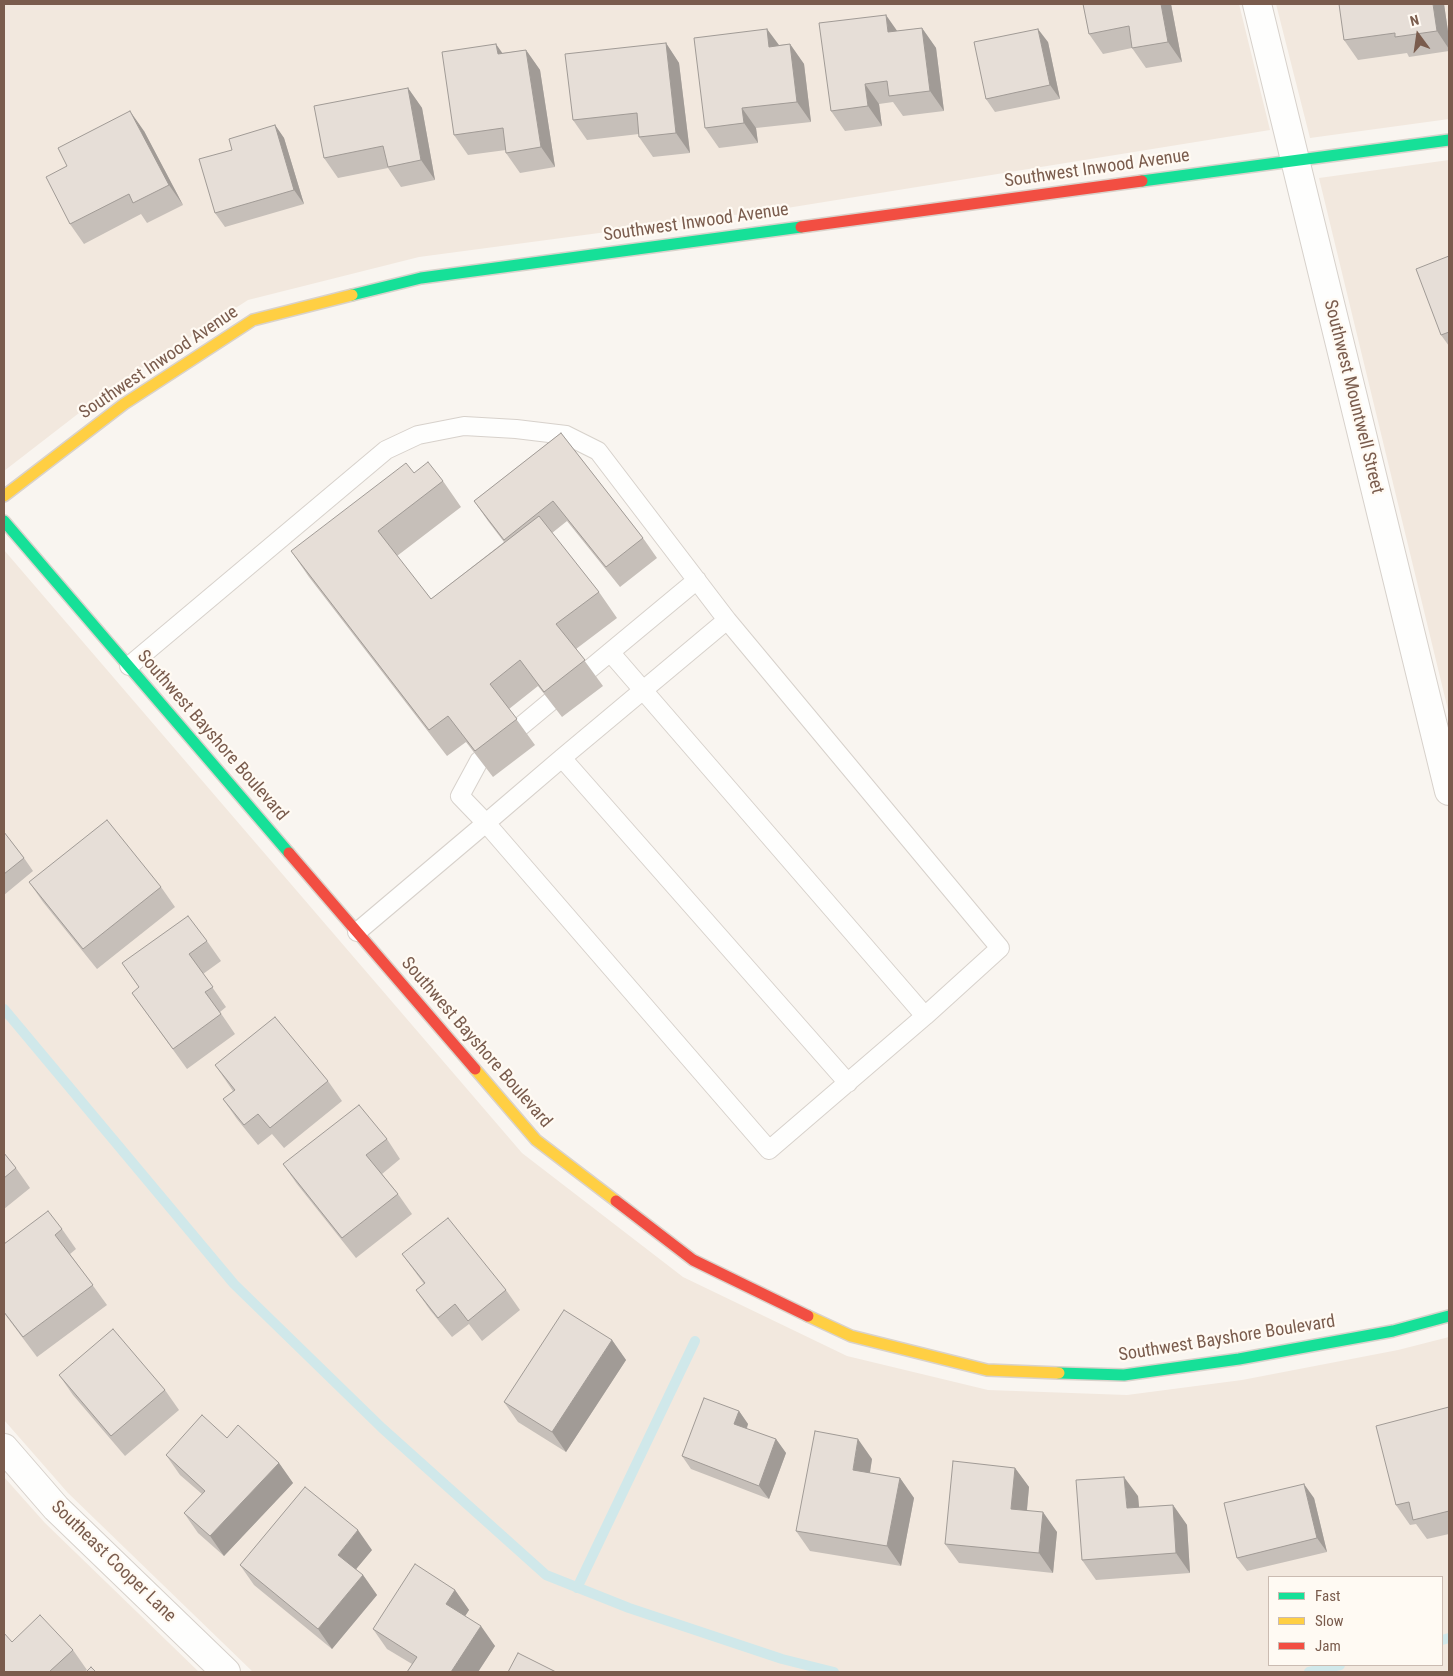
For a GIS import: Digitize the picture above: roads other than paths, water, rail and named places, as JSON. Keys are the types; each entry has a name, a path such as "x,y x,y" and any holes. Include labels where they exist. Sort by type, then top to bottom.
{"street":[{"name":"Southwest Mountwell Street","path":"1257,4 1449,787"},
{"name":"Southwest Inwood Avenue","path":"4,496 124,404 253,320 421,278 1449,140"},
{"name":"Southwest Bayshore Boulevard","path":"4,521 536,1140 693,1260 851,1336 987,1370 1124,1375 1238,1359 1393,1331 1449,1316"},
{"name":"Southeast Cooper Lane","path":"4,1448 56,1508 226,1672"}],"lane":[{"path":"129,666 386,450 418,435 464,426 516,429 566,435 598,451 697,580 727,620 1000,948 925,1016 769,1150 486,823 460,796 479,761 697,580"},
{"path":"357,932 727,620"},
{"path":"610,652 925,1016"},
{"path":"562,758 848,1083"}],"waterway":[{"path":"4,1009 234,1284 382,1428 546,1575 629,1608 782,1659 834,1672"},
{"path":"577,1588 695,1341"},
{"path":"1443,1640 1449,1638"},
{"path":"1309,1672 1336,1666"}]}
